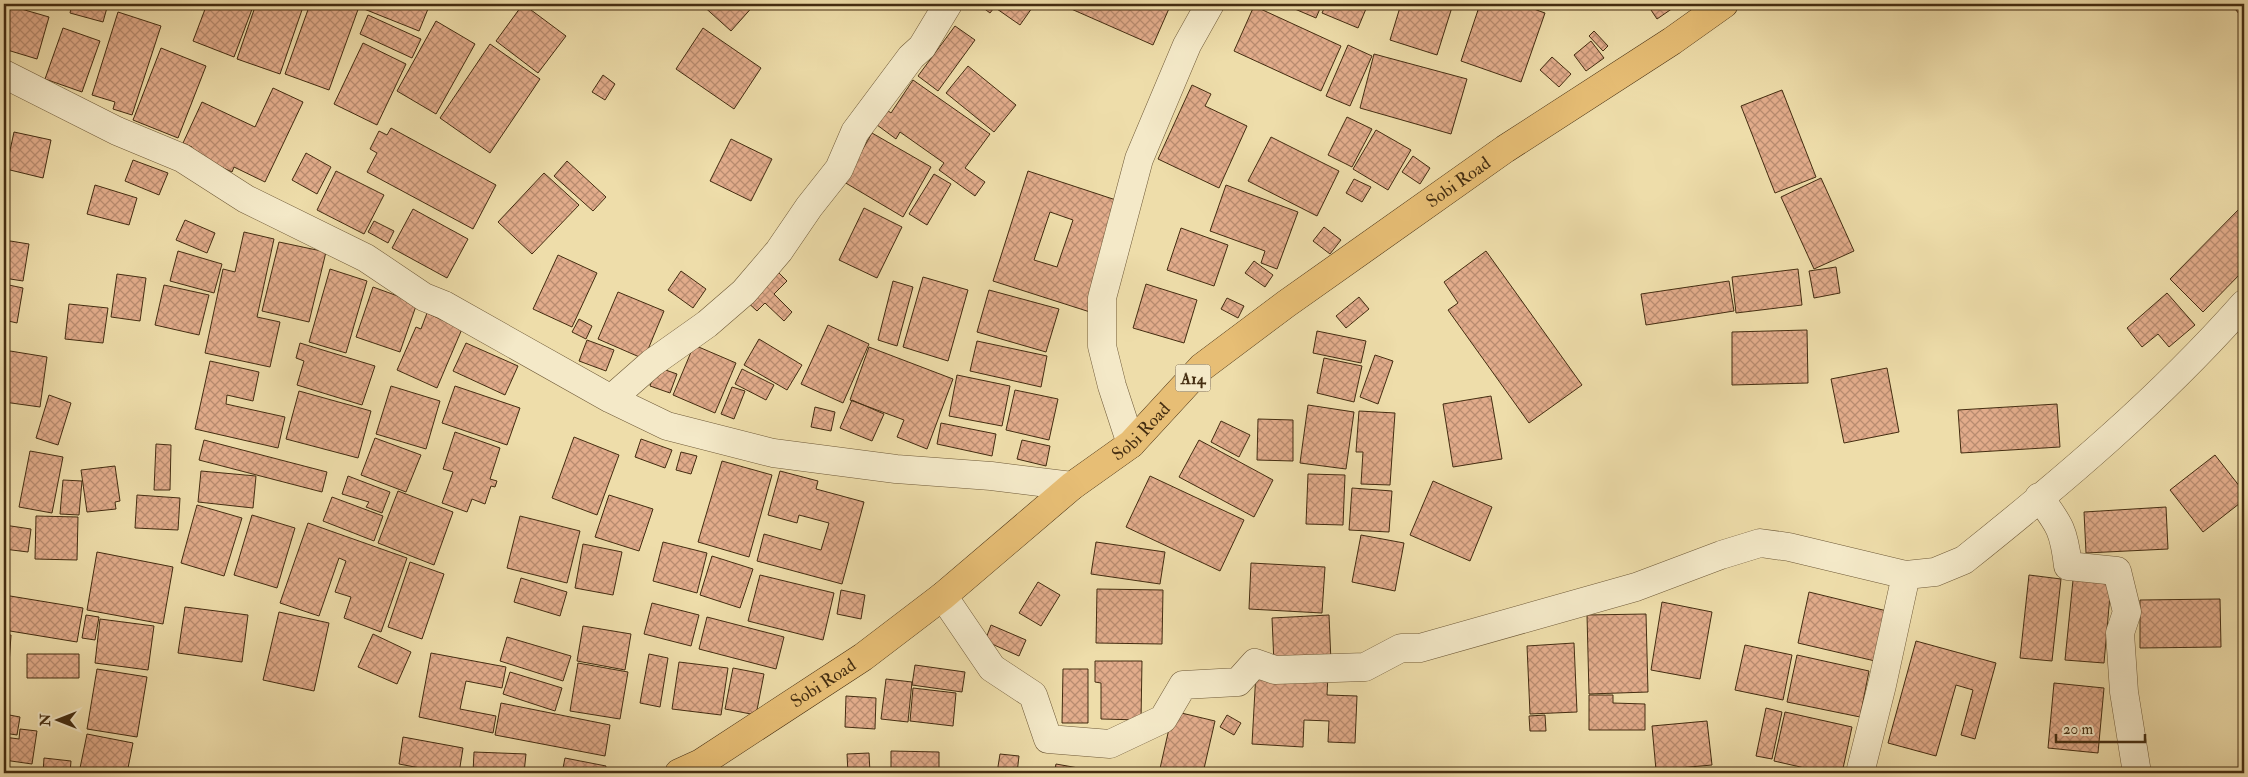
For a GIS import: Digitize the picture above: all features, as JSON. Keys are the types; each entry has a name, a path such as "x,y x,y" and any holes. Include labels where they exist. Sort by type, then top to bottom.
{"highway":[{"name":"Sobi Road","path":"679,773 701,763 864,657 943,596 1072,486 1131,444 1202,368 1286,304 1505,149 1672,41 1724,4"}],"street":[{"path":"611,399 652,363 707,324 744,292 779,251 808,207 840,169 855,132 911,56 922,47 948,4"},
{"path":"1131,444 1112,386 1102,346 1102,298 1139,159 1187,45 1210,4"},
{"path":"4,74 117,131 182,158 246,199 366,258 424,297 444,304 611,399 667,426 773,453 896,470 992,476 1072,486"},
{"path":"943,596 992,668 1033,695 1048,739 1110,744 1163,719 1183,685 1238,682 1255,663 1275,670 1365,667 1401,648 1420,648 1636,587 1721,555 1760,543 1789,547 1906,575 1934,572 1964,560 2112,438 2202,352 2244,304"},
{"path":"2040,497 2060,525 2066,544 2068,566 2117,570 2127,612 2120,634 2124,692 2137,773"},
{"path":"1860,773 1882,685 1906,575"}],"building":[{"path":"4,4 49,17 37,59 4,49"},
{"path":"72,4 108,4 103,22 70,13"},
{"path":"207,4 254,4 234,57 193,41"},
{"path":"256,4 304,4 280,74 237,59"},
{"path":"310,4 360,4 329,90 285,74"},
{"path":"366,4 430,4 419,31 364,9"},
{"path":"523,4 566,36 538,73 496,41"},
{"path":"701,4 755,4 731,31"},
{"path":"978,4 997,4 990,13"},
{"path":"1000,4 1026,4 1032,8 1020,25 997,9"},
{"path":"1071,4 1171,4 1153,45 1069,8"},
{"path":"1283,4 1322,4 1316,18"},
{"path":"1326,4 1368,4 1358,28 1322,13"},
{"path":"1401,4 1453,4 1437,55 1390,40"},
{"path":"1480,4 1520,4 1545,13 1521,82 1461,61"},
{"path":"1653,4 1670,4 1673,8 1657,19 1649,7"},
{"path":"2231,4 2244,4 2244,11 2240,15"},
{"path":"1254,6 1341,46 1321,91 1234,51"},
{"path":"118,12 161,26 132,115 113,109 115,102 92,95"},
{"path":"368,15 421,39 412,58 360,34"},
{"path":"436,21 475,44 436,114 397,91"},
{"path":"955,26 975,40 938,91 918,76"},
{"path":"63,28 100,41 82,92 45,79"},
{"path":"703,28 761,68 734,109 676,69"},
{"path":"1594,31 1608,46 1603,51 1589,36"},
{"path":"1591,41 1604,58 1586,71 1574,55"},
{"path":"363,43 406,64 377,125 334,104"},
{"path":"490,44 540,79 490,153 440,118"},
{"path":"1348,45 1372,56 1350,106 1326,96"},
{"path":"161,48 206,66 178,138 133,120"},
{"path":"1374,54 1467,79 1451,134 1360,108"},
{"path":"1552,57 1571,74 1559,87 1540,70"},
{"path":"968,66 1016,105 994,132 946,93"},
{"path":"603,75 615,84 605,100 592,92"},
{"path":"913,80 990,134 965,168 985,182 975,196 939,170 944,163 900,132 896,139 873,122 884,108 891,113"},
{"path":"1192,85 1211,94 1205,106 1247,126 1219,188 1158,159"},
{"path":"273,88 303,102 265,182 234,167 232,172 189,152 192,147 183,143 202,102 255,127"},
{"path":"1782,90 1816,177 1775,193 1741,106"},
{"path":"1347,117 1372,129 1352,167 1328,155"},
{"path":"391,128 496,185 473,229 367,172 377,153 370,149 379,131 387,135"},
{"path":"1376,130 1411,150 1388,190 1353,169"},
{"path":"14,132 51,140 43,178 6,169"},
{"path":"872,133 931,167 903,217 844,182"},
{"path":"1271,137 1339,171 1317,216 1248,181"},
{"path":"731,139 772,159 751,201 710,181"},
{"path":"306,153 331,167 317,194 292,180"},
{"path":"1413,156 1430,168 1420,184 1402,172"},
{"path":"133,160 168,173 159,195 125,181"},
{"path":"567,161 606,197 593,211 554,176"},
{"path":"336,171 384,195 364,234 317,210"},
{"path":"1028,171 1125,203 1090,312 993,281","holes":["1050,212 1073,220 1057,267 1034,260"]},
{"path":"544,173 579,205 532,254 498,222"},
{"path":"934,174 951,184 927,225 909,214"},
{"path":"1821,178 1854,251 1814,269 1781,197"},
{"path":"1354,179 1371,187 1362,202 1346,193"},
{"path":"95,185 137,198 129,225 87,214"},
{"path":"1226,185 1298,212 1277,269 1261,263 1265,251 1210,231"},
{"path":"2244,204 2244,270 2203,312 2170,279"},
{"path":"864,208 902,227 877,278 839,260"},
{"path":"413,209 468,239 447,278 392,248"},
{"path":"185,220 215,233 207,253 176,240"},
{"path":"374,221 394,231 388,243 368,232"},
{"path":"1324,227 1341,240 1330,254 1313,241"},
{"path":"1181,228 1228,245 1214,286 1167,270"},
{"path":"244,232 274,239 257,317 280,322 270,367 205,353 223,269 235,272"},
{"path":"4,240 29,244 23,281 4,278"},
{"path":"279,242 326,252 309,322 262,311"},
{"path":"178,251 222,264 214,293 170,281"},
{"path":"1486,251 1582,385 1529,423 1448,310 1458,303 1444,282"},
{"path":"558,255 597,273 572,327 533,309"},
{"path":"1254,261 1273,275 1265,287 1245,273"},
{"path":"1836,267 1840,293 1814,298 1809,271"},
{"path":"774,268 787,281 774,294 792,312 784,321 765,303 757,311 744,299"},
{"path":"330,269 367,281 346,353 309,342"},
{"path":"1798,269 1802,305 1736,313 1732,277"},
{"path":"681,271 706,289 693,308 668,290"},
{"path":"117,274 146,278 140,321 111,317"},
{"path":"923,277 968,290 948,361 903,347"},
{"path":"893,281 913,287 897,346 878,340"},
{"path":"1729,281 1734,311 1646,325 1641,294"},
{"path":"4,284 23,288 17,323 4,320"},
{"path":"1146,284 1197,300 1184,343 1133,328"},
{"path":"164,285 209,295 199,335 155,325"},
{"path":"373,287 417,303 400,352 356,337"},
{"path":"989,290 1059,309 1046,352 977,332"},
{"path":"618,292 664,311 644,359 598,339"},
{"path":"2167,293 2195,325 2169,347 2158,334 2142,347 2127,328"},
{"path":"1359,297 1369,309 1346,328 1336,316"},
{"path":"1227,298 1244,306 1238,318 1221,309"},
{"path":"69,304 108,308 103,343 65,339"},
{"path":"427,313 462,329 437,388 397,370 416,327 421,329"},
{"path":"579,319 592,326 586,339 572,332"},
{"path":"828,325 869,344 843,403 801,384"},
{"path":"1807,330 1808,383 1732,385 1732,332"},
{"path":"1317,331 1366,341 1361,363 1313,353"},
{"path":"759,339 802,365 787,390 744,365"},
{"path":"587,340 614,350 606,371 579,361"},
{"path":"977,341 1047,356 1041,387 970,371"},
{"path":"300,343 375,366 362,405 297,385 304,361 296,358"},
{"path":"466,343 518,366 505,395 453,371"},
{"path":"694,345 736,363 715,413 673,395"},
{"path":"869,347 953,379 927,449 897,437 904,420 850,400"},
{"path":"4,350 47,357 40,407 4,402"},
{"path":"1375,355 1393,361 1378,404 1360,397"},
{"path":"1324,358 1362,366 1354,402 1317,393"},
{"path":"210,361 259,372 253,401 227,395 226,404 285,417 278,448 195,429"},
{"path":"657,367 677,374 670,393 650,386"},
{"path":"1887,368 1899,432 1844,443 1831,379"},
{"path":"742,369 774,385 766,400 735,384"},
{"path":"957,375 1010,386 1002,426 949,416"},
{"path":"391,386 440,401 426,449 376,434"},
{"path":"455,386 520,408 507,445 442,423"},
{"path":"732,387 745,391 734,419 721,414"},
{"path":"1015,390 1058,399 1049,440 1006,430"},
{"path":"299,391 371,411 358,458 286,439"},
{"path":"49,395 71,403 58,445 36,438"},
{"path":"1491,396 1502,459 1453,467 1443,404"},
{"path":"852,400 884,414 872,441 840,428"},
{"path":"2057,404 2060,447 1961,453 1958,410"},
{"path":"1308,405 1354,412 1346,469 1300,463"},
{"path":"815,407 835,412 831,431 811,427"},
{"path":"1359,411 1395,413 1390,485 1361,484 1363,452 1356,452"},
{"path":"1258,419 1293,420 1293,461 1257,460"},
{"path":"1221,421 1250,435 1239,457 1211,442"},
{"path":"941,423 996,434 992,456 937,444"},
{"path":"455,432 500,448 490,479 497,481 495,487 491,486 485,504 472,499 467,512 442,503 453,472 443,469"},
{"path":"574,437 619,455 597,515 552,498"},
{"path":"375,438 421,455 406,492 361,475"},
{"path":"641,439 672,450 665,468 635,457"},
{"path":"204,440 327,472 322,492 199,460"},
{"path":"1022,440 1050,446 1046,466 1017,459"},
{"path":"1199,440 1273,480 1254,517 1179,477"},
{"path":"156,444 171,445 170,490 154,490"},
{"path":"30,451 63,457 52,513 19,507"},
{"path":"681,452 697,456 691,474 676,470"},
{"path":"2215,455 2244,492 2244,500 2203,532 2170,490"},
{"path":"722,461 772,475 749,557 698,542"},
{"path":"115,466 120,501 115,502 116,509 87,512 81,470"},
{"path":"201,471 256,476 253,508 198,502"},
{"path":"780,471 818,481 816,489 864,502 842,584 757,561 764,534 821,550 829,523 799,515 797,523 768,515"},
{"path":"1308,474 1345,475 1343,525 1306,524"},
{"path":"348,476 390,492 382,513 366,507 369,502 342,494"},
{"path":"1150,476 1244,520 1220,571 1126,527"},
{"path":"63,480 82,481 79,515 60,514"},
{"path":"1433,481 1492,507 1470,561 1410,535"},
{"path":"1352,488 1392,491 1389,532 1349,530"},
{"path":"398,491 453,512 434,565 378,543"},
{"path":"137,495 180,498 178,530 135,528"},
{"path":"609,495 653,509 639,551 595,537"},
{"path":"332,497 383,516 374,541 323,521"},
{"path":"197,505 242,518 224,576 181,563"},
{"path":"2166,507 2168,549 2086,553 2084,512"},
{"path":"252,515 295,528 277,588 234,575"},
{"path":"36,516 78,517 77,560 35,559"},
{"path":"520,516 580,531 567,583 507,568"},
{"path":"308,523 407,558 381,632 344,618 351,597 335,592 346,561 339,558 319,616 280,603"},
{"path":"4,525 31,529 28,552 4,549"},
{"path":"1361,535 1404,543 1395,591 1352,582"},
{"path":"663,542 707,553 697,593 653,581"},
{"path":"1096,542 1165,552 1160,584 1091,574"},
{"path":"583,544 622,552 613,595 575,588"},
{"path":"97,552 173,567 163,624 87,610"},
{"path":"712,556 753,569 740,608 700,595"},
{"path":"410,562 444,574 422,639 388,627"},
{"path":"1251,563 1325,567 1322,613 1249,609"},
{"path":"760,575 834,593 823,640 748,621"},
{"path":"2029,575 2061,579 2052,661 2020,658"},
{"path":"521,578 567,592 560,616 514,602"},
{"path":"2073,580 2111,584 2104,663 2065,660"},
{"path":"1038,582 1060,595 1041,626 1019,613"},
{"path":"1097,589 1163,590 1162,644 1096,643"},
{"path":"841,590 865,595 861,619 837,614"},
{"path":"1809,592 1887,611 1875,661 1798,643"},
{"path":"4,595 83,608 77,642 4,630"},
{"path":"2220,599 2221,647 2140,648 2140,600"},
{"path":"1662,602 1712,612 1700,679 1651,670"},
{"path":"652,603 699,615 691,646 644,634"},
{"path":"185,607 248,615 242,662 178,653"},
{"path":"279,612 329,623 314,691 263,680"},
{"path":"1646,614 1648,692 1589,694 1587,615"},
{"path":"86,615 99,617 95,640 82,638"},
{"path":"1329,615 1331,662 1274,664 1272,618"},
{"path":"707,617 784,637 776,669 699,649"},
{"path":"100,619 154,626 148,670 95,663"},
{"path":"991,625 1026,640 1019,656 985,641"},
{"path":"583,626 631,634 625,670 577,661"},
{"path":"373,634 411,652 397,684 358,667"},
{"path":"4,635 11,635 8,680 4,680"},
{"path":"507,637 571,656 563,681 500,661"},
{"path":"1916,641 1996,663 1975,739 1961,735 1973,690 1956,685 1936,756 1888,743"},
{"path":"1574,643 1577,712 1530,714 1527,646"},
{"path":"1745,645 1792,655 1783,700 1735,690"},
{"path":"431,653 506,667 502,688 466,681 460,709 496,716 493,733 419,717"},
{"path":"27,654 79,654 79,678 27,678"},
{"path":"649,654 668,658 660,707 640,703"},
{"path":"1797,655 1869,671 1860,717 1787,702"},
{"path":"1095,661 1142,661 1141,720 1101,719 1101,683 1095,682"},
{"path":"679,662 728,668 721,715 672,709"},
{"path":"578,663 628,672 620,719 570,711"},
{"path":"915,665 965,672 962,692 912,685"},
{"path":"733,668 764,674 756,715 725,709"},
{"path":"97,669 147,677 137,737 87,729"},
{"path":"1063,669 1088,669 1088,723 1062,723"},
{"path":"510,672 562,688 555,711 503,694"},
{"path":"1256,672 1328,675 1327,695 1357,696 1355,743 1328,742 1329,721 1304,720 1303,747 1252,744"},
{"path":"886,679 912,682 908,722 881,719"},
{"path":"2054,683 2104,688 2098,753 2048,748"},
{"path":"913,688 956,693 953,726 910,721"},
{"path":"1589,695 1613,695 1613,703 1645,704 1645,730 1589,730"},
{"path":"846,696 876,698 875,729 845,727"},
{"path":"501,703 610,725 605,756 495,735"},
{"path":"1766,708 1782,712 1772,759 1756,756"},
{"path":"1173,711 1215,721 1203,773 1159,773"},
{"path":"1785,712 1852,727 1842,773 1827,773 1774,761"},
{"path":"4,714 20,717 17,735 4,733"},
{"path":"1227,715 1241,723 1234,735 1220,727"},
{"path":"1545,715 1546,731 1530,731 1529,716"},
{"path":"1707,721 1712,765 1656,770 1652,726"},
{"path":"20,729 37,731 32,764 4,760 4,737 19,739"},
{"path":"87,734 133,743 127,773 79,773"},
{"path":"403,737 463,748 459,773 446,773 399,764"},
{"path":"891,751 939,752 939,773 891,773"},
{"path":"474,752 526,754 524,773 473,773"},
{"path":"869,753 870,773 848,773 847,754"},
{"path":"1000,754 1019,756 1017,773 997,773"},
{"path":"44,758 71,761 70,773 43,773"},
{"path":"565,758 606,766 605,773 562,773"},
{"path":"1056,764 1084,769 1083,773 1054,773"},
{"path":"1450,772 1451,773 1396,773"}]}
